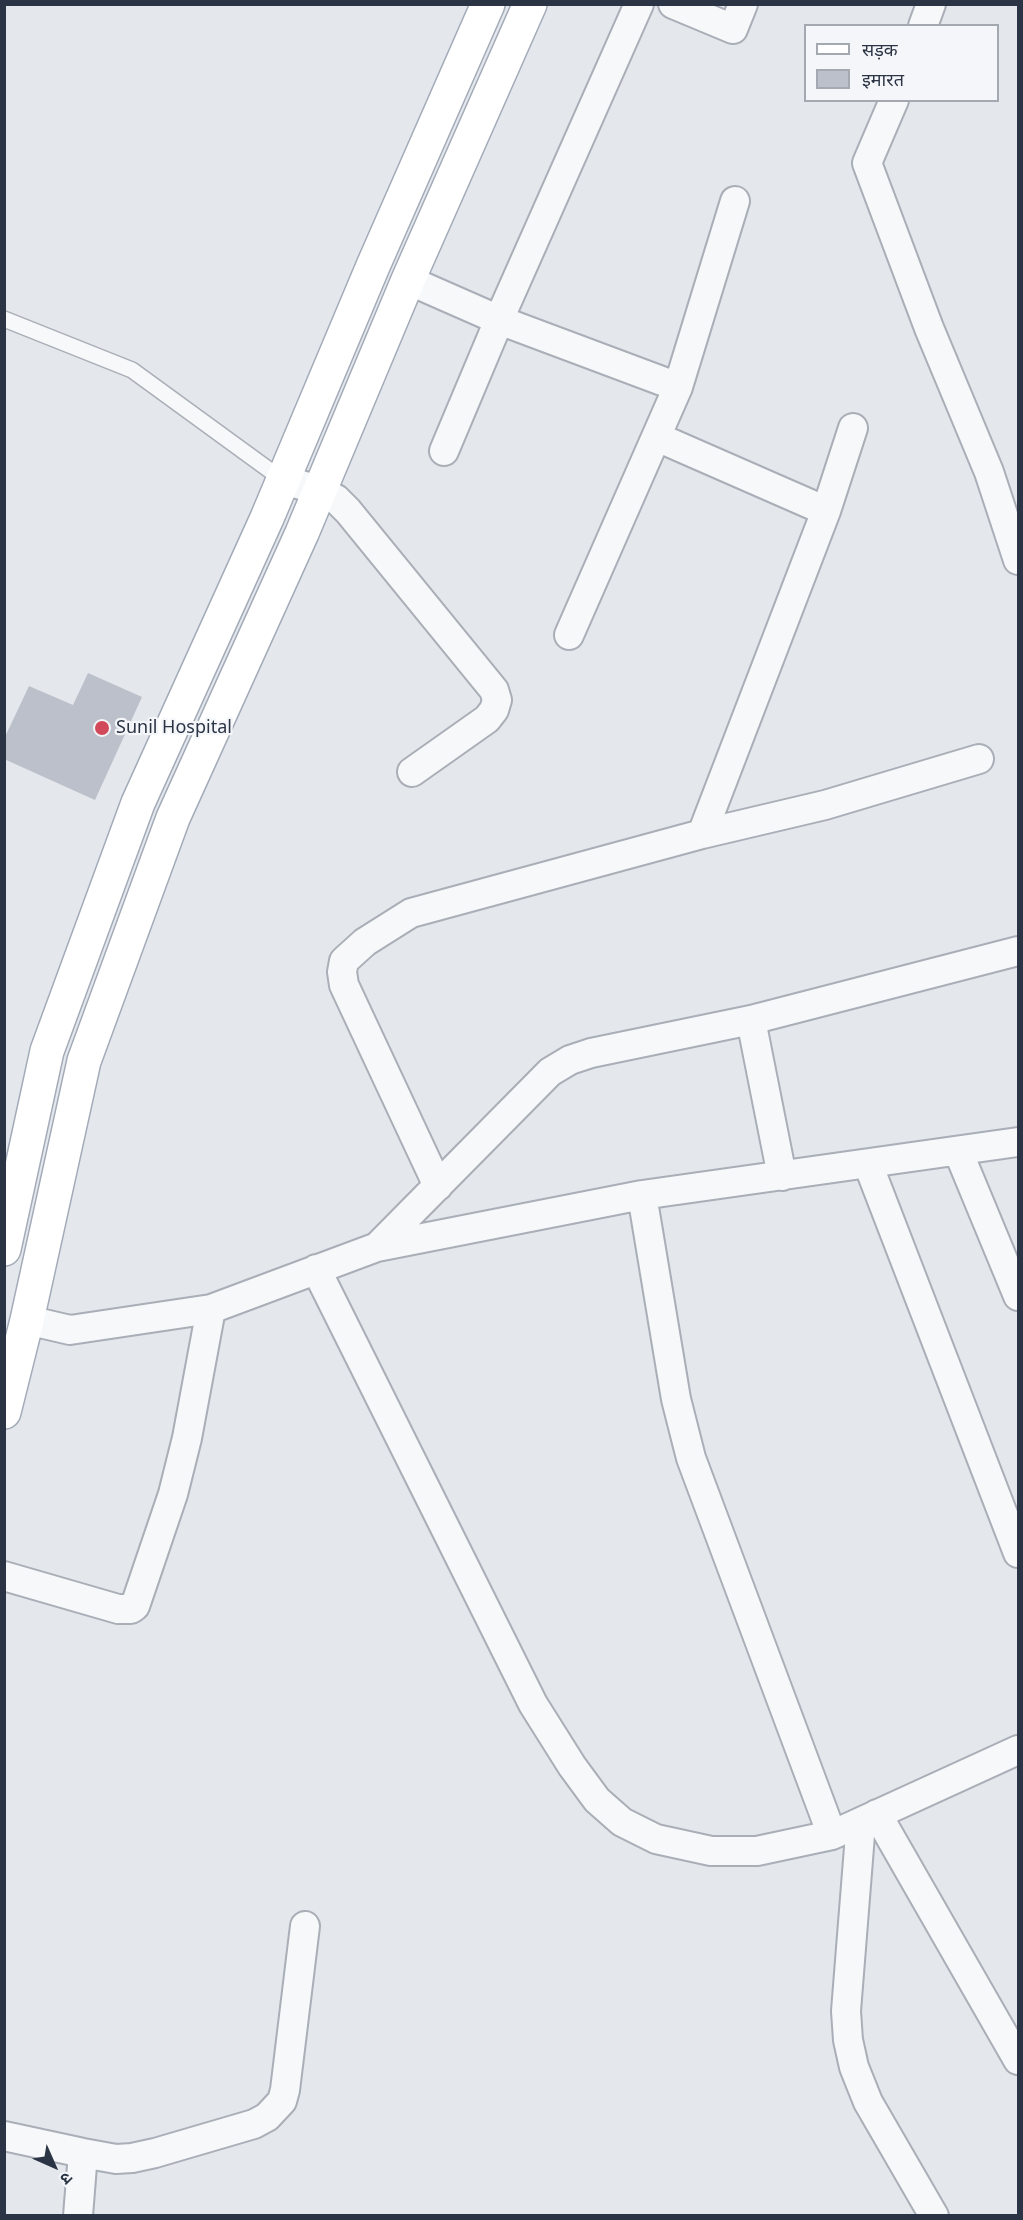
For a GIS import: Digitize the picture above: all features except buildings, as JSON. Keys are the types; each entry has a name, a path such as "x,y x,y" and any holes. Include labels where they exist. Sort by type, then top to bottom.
{"main road":[{"path":"4,1249 10,1200 47,1051 138,803 283,480 373,266 488,4"},
{"path":"4,1412 27,1320 84,1061 172,818 303,533 408,280 530,4"}],"street":[{"path":"444,451 499,320 639,4"},
{"path":"673,4 733,29 743,4"},
{"path":"924,24 931,4"},
{"path":"893,102 867,163 929,328 989,472 1018,560"},
{"path":"568,635 678,387 735,201"},
{"path":"408,280 499,320 678,387"},
{"path":"702,834 826,511 853,428"},
{"path":"657,437 826,511"},
{"path":"283,480 319,490 336,499 348,511 487,680 497,700 494,710 487,719 412,772"},
{"path":"438,1186 344,986 342,972 344,961 365,942 411,913 702,834 825,805 979,759"},
{"path":"377,1247 550,1072 570,1060 591,1053 751,1020 1018,951"},
{"path":"751,1020 782,1176"},
{"path":"27,1320 70,1330 211,1309 377,1247 642,1195 1018,1142"},
{"path":"958,1151 1018,1296"},
{"path":"868,1164 1018,1553"},
{"path":"642,1195 676,1399 691,1458 832,1835"},
{"path":"316,1269 533,1704 572,1766 597,1800 622,1822 656,1839 711,1851 757,1851 832,1835 1018,1750"},
{"path":"4,1576 118,1609 131,1609 135,1606 173,1494 187,1438 211,1309"},
{"path":"869,1818 1018,2060"},
{"path":"869,1818 846,2011 848,2040 854,2067 868,2102 934,2216"},
{"path":"4,2136 116,2159 155,2154 254,2124 275,2110 282,2101 285,2090 305,1926"},
{"path":"78,2216 83,2153"}],"lane":[{"path":"4,319 132,370 283,480"}],"place":[{"name":"Sunil Hospital","path":"102,728"}]}
